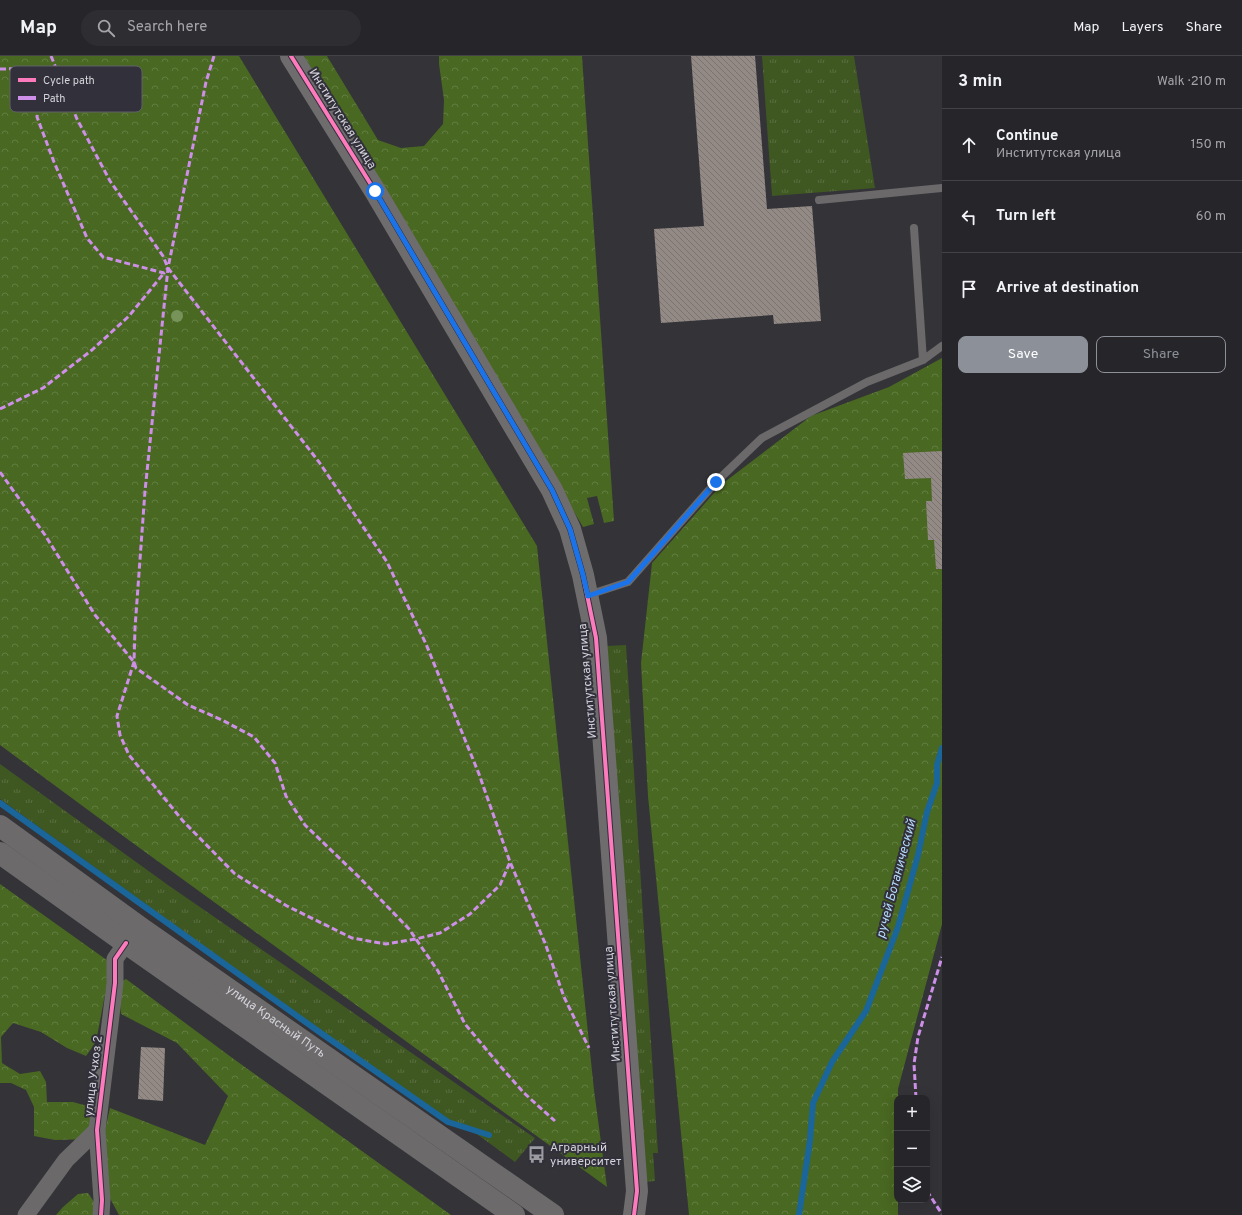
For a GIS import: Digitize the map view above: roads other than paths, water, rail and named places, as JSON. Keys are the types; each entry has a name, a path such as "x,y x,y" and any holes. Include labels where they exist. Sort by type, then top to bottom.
{"main road":[{"name":"улица Красный Путь","path":"0,826 142,929 553,1215"},
{"name":"улица Красный Путь","path":"0,853 126,944 514,1215"}],"street":[{"name":"Институтская улица","path":"291,56 379,198 552,490 570,529 588,596 598,653 636,1183 634,1215"},
{"name":"улица Учхоз 2","path":"101,1215 102,1200 97,1130 115,983 115,959 126,944"},
{"path":"26,1215 66,1160 97,1130"}],"lane":[{"path":"819,200 942,188"},
{"path":"914,228 923,360"},
{"path":"588,596 628,582 716,482 762,438 867,382 923,360 942,346"}],"waterway":[{"name":"ручей Ботанический","path":"799,1215 810,1140 813,1103 832,1062 866,1011 898,927 918,855 927,812 937,783 937,765 942,748"},
{"path":"0,803 318,1031 448,1122 489,1135"}],"place":[{"name":"Аграрный университет","path":"537,1155"}]}
